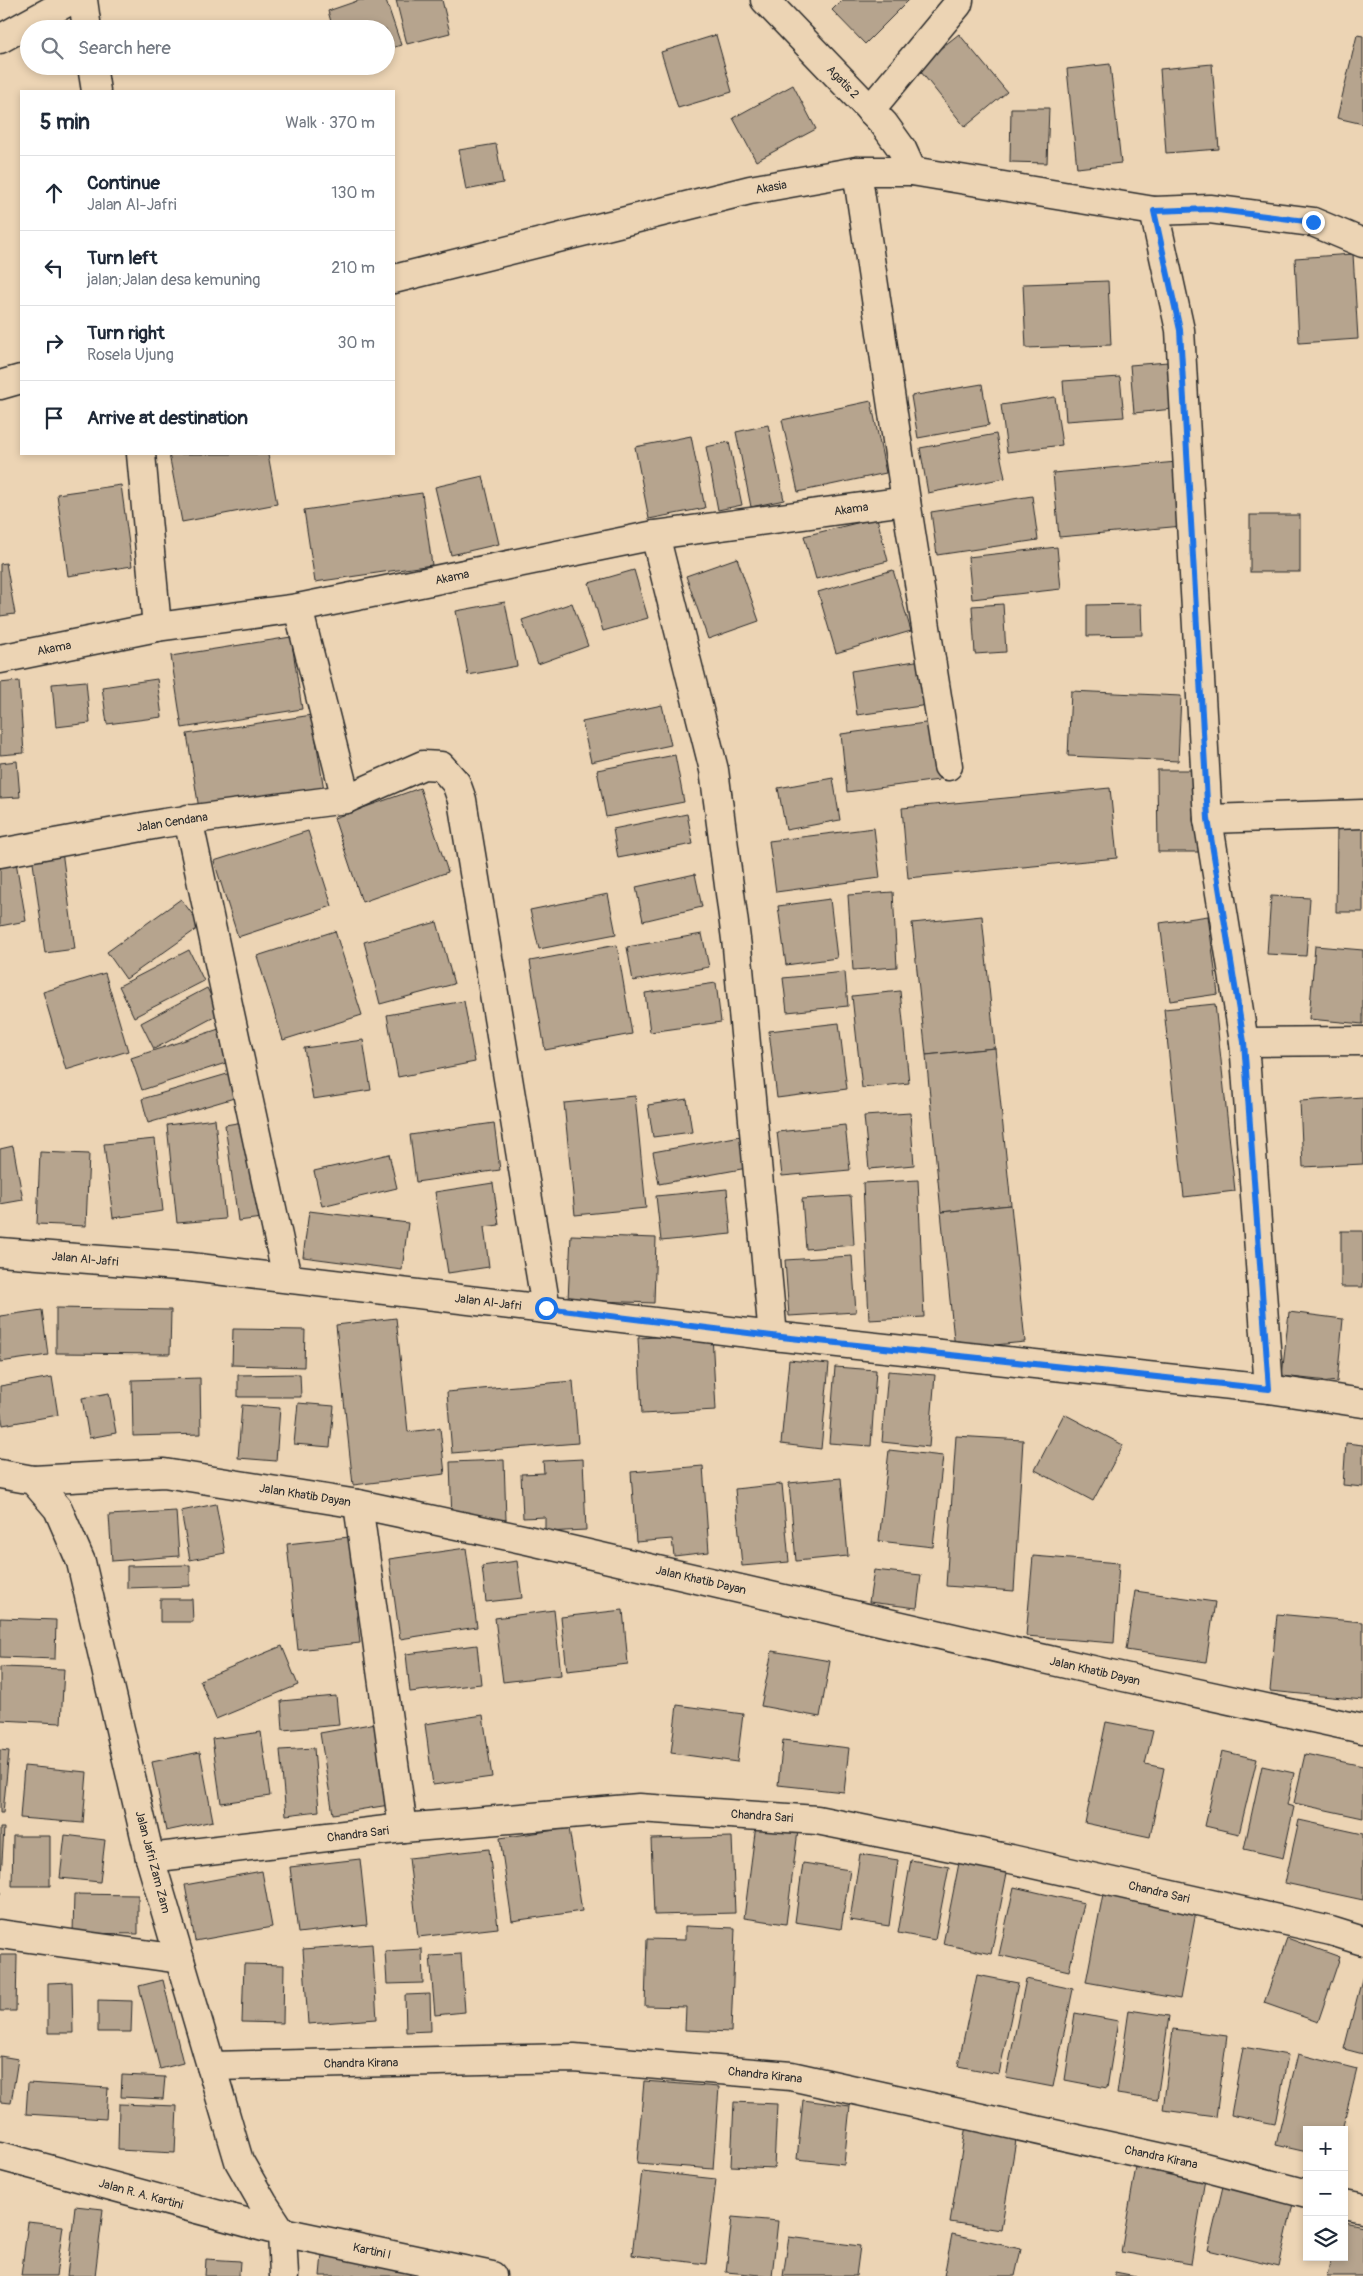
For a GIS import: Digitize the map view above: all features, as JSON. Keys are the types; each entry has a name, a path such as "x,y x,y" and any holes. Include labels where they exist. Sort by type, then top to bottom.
{"street":[{"path":"35,20 72,0"},
{"path":"83,0 86,20"},
{"name":"Agatis 2","path":"765,0 884,124 902,149 912,171"},
{"path":"870,110 958,4 959,0"},
{"path":"0,39 20,28"},
{"path":"93,75 96,90"},
{"path":"857,171 948,766"},
{"name":"Akasia","path":"395,279 750,190 857,171 912,171 1154,211 1210,209 1313,222 1363,243"},
{"path":"1154,211 1180,330 1208,819 1244,1042 1269,1389"},
{"path":"0,386 20,379"},
{"path":"141,455 157,627"},
{"name":"Akama","path":"0,659 157,627 298,608 655,535 906,501"},
{"path":"655,535 714,770 738,957 772,1336"},
{"path":"298,608 346,799"},
{"name":"Jalan Cendana","path":"0,853 188,819 346,799 422,765 441,766 456,784 462,800 546,1308"},
{"path":"1208,819 1363,814"},
{"path":"188,819 286,1278"},
{"path":"1244,1042 1363,1041"},
{"name":"Jalan Al-Jafri","path":"0,1252 190,1267 772,1336 1269,1389 1363,1403"},
{"name":"Jalan Khatib Dayan","path":"33,1480 164,1473 358,1504 526,1540 1110,1674 1363,1729"},
{"path":"0,1474 33,1480"},
{"name":"Jalan Jafri Zam Zam","path":"33,1480 58,1509 81,1562 150,1858 239,2161 282,2232"},
{"path":"358,1504 403,1828"},
{"name":"Chandra Sari","path":"150,1858 403,1828 639,1808 817,1820 1011,1859 1332,1931 1363,1940"},
{"path":"0,1934 180,1959"},
{"name":"Chandra Kirana","path":"211,2066 574,2058 791,2076 1204,2167 1303,2193"},
{"name":"Jalan R. A. Kartini","path":"0,2156 282,2232"},
{"path":"1348,2205 1363,2208"},
{"path":"282,2232 284,2276"},
{"name":"Kartini I","path":"282,2232 492,2276"}],"building":[{"path":"360,0 386,0 393,20 330,20 328,11"},
{"path":"396,0 442,0 450,33 407,44"},
{"path":"842,0 909,0 865,44 832,10"},
{"path":"395,27 401,45 395,47"},
{"path":"959,34 1007,92 965,127 917,67"},
{"path":"716,35 732,92 678,108 661,52"},
{"path":"1357,35 1363,36 1363,124 1337,118"},
{"path":"1110,64 1121,163 1077,168 1067,69"},
{"path":"1212,64 1219,149 1166,153 1160,69"},
{"path":"793,85 816,129 756,161 733,118"},
{"path":"1011,108 1049,108 1047,163 1010,162"},
{"path":"496,144 503,183 466,190 459,150"},
{"path":"1353,254 1358,339 1299,343 1295,258"},
{"path":"1108,281 1111,345 1026,348 1023,284"},
{"path":"1168,362 1173,409 1134,413 1130,365"},
{"path":"1120,377 1124,417 1066,421 1063,381"},
{"path":"982,384 989,425 918,438 911,396"},
{"path":"1055,397 1062,445 1007,452 1001,405"},
{"path":"871,401 886,473 798,492 782,420"},
{"path":"768,425 784,500 751,507 736,432"},
{"path":"996,434 1005,478 928,493 920,448"},
{"path":"691,436 705,508 649,519 635,447"},
{"path":"729,442 742,505 718,510 706,447"},
{"path":"169,455 268,455 277,504 182,522"},
{"path":"1177,462 1183,526 1059,537 1053,473"},
{"path":"483,476 499,544 451,555 435,487"},
{"path":"121,485 132,566 68,576 57,494"},
{"path":"422,493 432,565 315,582 304,510"},
{"path":"1032,496 1038,540 937,555 931,512"},
{"path":"1250,515 1300,515 1300,572 1250,572"},
{"path":"877,518 888,561 816,579 804,536"},
{"path":"1057,547 1061,589 972,599 968,557"},
{"path":"737,558 759,621 708,639 686,576"},
{"path":"6,563 15,614 0,616 0,564"},
{"path":"634,570 648,618 603,631 589,583"},
{"path":"893,570 911,631 836,653 818,592"},
{"path":"505,602 517,666 468,675 456,611"},
{"path":"572,603 588,646 538,664 522,620"},
{"path":"1003,604 1006,652 975,654 972,606"},
{"path":"1141,604 1142,635 1087,636 1087,605"},
{"path":"291,637 302,709 182,728 171,656"},
{"path":"922,660 928,705 857,715 851,671"},
{"path":"157,679 162,717 107,724 102,687"},
{"path":"19,681 24,753 0,755 0,683"},
{"path":"86,681 90,723 56,727 52,684"},
{"path":"1071,691 1181,696 1178,761 1068,756"},
{"path":"662,705 671,745 591,762 582,722"},
{"path":"312,715 324,790 199,809 187,734"},
{"path":"933,722 939,780 847,792 841,734"},
{"path":"675,755 684,802 606,817 597,770"},
{"path":"17,761 20,797 0,798 0,763"},
{"path":"1157,770 1201,770 1202,852 1158,852"},
{"path":"833,778 840,820 786,830 778,788"},
{"path":"420,788 448,872 362,902 334,818"},
{"path":"1110,788 1117,858 908,878 902,808"},
{"path":"687,814 693,844 618,858 613,829"},
{"path":"1337,824 1363,825 1363,912 1336,912"},
{"path":"874,828 880,878 776,892 769,841"},
{"path":"308,831 332,906 238,937 214,861"},
{"path":"62,851 75,949 45,953 32,855"},
{"path":"15,856 26,921 0,926 0,858"},
{"path":"695,874 702,907 643,921 636,887"},
{"path":"893,892 897,967 853,970 848,895"},
{"path":"608,894 616,934 539,949 530,910"},
{"path":"1271,896 1310,898 1306,956 1267,954"},
{"path":"181,899 201,926 126,979 107,952"},
{"path":"830,899 837,958 786,965 778,906"},
{"path":"982,916 995,1048 926,1055 912,923"},
{"path":"1208,916 1218,994 1170,1001 1160,923"},
{"path":"437,922 454,984 380,1004 364,942"},
{"path":"335,931 362,1015 283,1040 257,956"},
{"path":"702,934 709,967 633,981 627,947"},
{"path":"617,945 632,1034 545,1050 530,961"},
{"path":"1315,946 1363,950 1363,1024 1309,1019"},
{"path":"189,950 204,981 134,1017 119,986"},
{"path":"845,972 848,1006 787,1012 783,978"},
{"path":"105,973 128,1051 66,1070 43,992"},
{"path":"716,983 721,1022 650,1032 645,993"},
{"path":"207,988 220,1014 154,1049 141,1023"},
{"path":"900,991 909,1083 862,1088 852,996"},
{"path":"464,1001 475,1062 398,1077 387,1015"},
{"path":"1215,1004 1235,1191 1184,1197 1164,1009"},
{"path":"839,1023 847,1089 777,1098 769,1031"},
{"path":"225,1027 235,1060 142,1090 131,1058"},
{"path":"363,1040 371,1090 313,1099 304,1048"},
{"path":"995,1048 1011,1205 941,1212 926,1055"},
{"path":"234,1072 241,1096 148,1123 142,1099"},
{"path":"635,1096 646,1208 575,1215 564,1103"},
{"path":"1363,1097 1363,1164 1303,1167 1300,1101"},
{"path":"687,1099 692,1132 653,1137 648,1105"},
{"path":"910,1113 914,1165 869,1169 864,1116"},
{"path":"215,1119 225,1219 177,1223 167,1125"},
{"path":"249,1121 262,1218 238,1221 225,1125"},
{"path":"494,1123 500,1170 416,1182 410,1135"},
{"path":"845,1125 850,1170 782,1176 777,1132"},
{"path":"741,1136 747,1168 659,1184 653,1152"},
{"path":"155,1139 163,1211 113,1218 104,1144"},
{"path":"13,1146 23,1200 0,1204 0,1149"},
{"path":"40,1152 89,1154 86,1226 37,1224"},
{"path":"389,1154 397,1188 322,1206 314,1171"},
{"path":"918,1180 924,1317 869,1320 863,1183"},
{"path":"493,1183 499,1225 484,1227 489,1267 448,1273 435,1192"},
{"path":"727,1189 731,1234 661,1241 656,1196"},
{"path":"851,1196 854,1245 806,1249 802,1199"},
{"path":"1011,1205 1025,1342 955,1349 941,1212"},
{"path":"309,1211 408,1223 402,1270 303,1257"},
{"path":"1341,1231 1363,1231 1363,1287 1341,1287"},
{"path":"571,1235 656,1238 654,1303 568,1300"},
{"path":"852,1256 856,1312 789,1316 785,1260"},
{"path":"56,1308 171,1310 170,1354 56,1353"},
{"path":"42,1310 48,1355 0,1362 0,1316"},
{"path":"1289,1312 1343,1319 1337,1382 1282,1376"},
{"path":"396,1318 408,1432 440,1428 445,1474 353,1485 336,1325"},
{"path":"233,1329 305,1330 304,1367 232,1365"},
{"path":"712,1334 716,1410 642,1414 638,1338"},
{"path":"789,1360 829,1364 821,1449 781,1444"},
{"path":"835,1367 876,1370 871,1446 829,1443"},
{"path":"888,1371 935,1375 929,1447 882,1442"},
{"path":"300,1374 301,1397 238,1397 238,1375"},
{"path":"52,1377 58,1415 3,1425 0,1409 0,1386"},
{"path":"200,1378 201,1434 133,1436 132,1380"},
{"path":"573,1381 578,1443 452,1453 447,1392"},
{"path":"109,1393 116,1433 89,1438 82,1398"},
{"path":"298,1403 334,1406 330,1447 294,1444"},
{"path":"242,1405 280,1408 276,1461 238,1458"},
{"path":"1064,1414 1123,1445 1093,1501 1035,1470"},
{"path":"956,1436 1023,1440 1014,1591 946,1586"},
{"path":"1346,1443 1363,1445 1363,1487 1343,1485"},
{"path":"889,1450 943,1456 933,1547 879,1541"},
{"path":"583,1459 586,1530 545,1532 545,1517 523,1518 521,1474 544,1473 543,1461"},
{"path":"504,1460 506,1520 452,1522 450,1462"},
{"path":"703,1466 709,1552 674,1556 672,1539 636,1542 631,1472"},
{"path":"841,1478 848,1556 796,1561 789,1483"},
{"path":"782,1484 789,1562 742,1566 735,1489"},
{"path":"216,1504 225,1553 190,1560 181,1511"},
{"path":"176,1511 179,1556 112,1561 109,1515"},
{"path":"349,1537 360,1643 298,1650 287,1544"},
{"path":"466,1548 477,1627 400,1639 389,1559"},
{"path":"1033,1556 1119,1563 1114,1643 1026,1636"},
{"path":"517,1561 522,1598 486,1602 482,1566"},
{"path":"190,1565 190,1586 127,1588 127,1566"},
{"path":"874,1570 921,1575 917,1608 869,1602"},
{"path":"1135,1591 1215,1602 1206,1662 1126,1650"},
{"path":"160,1599 192,1599 193,1622 160,1622"},
{"path":"554,1610 561,1675 503,1682 495,1618"},
{"path":"623,1610 628,1664 567,1671 561,1617"},
{"path":"1277,1614 1363,1622 1363,1700 1270,1691"},
{"path":"0,1618 56,1620 55,1659 0,1657"},
{"path":"477,1645 481,1684 410,1692 406,1654"},
{"path":"282,1646 298,1685 216,1719 200,1680"},
{"path":"772,1651 830,1661 820,1717 761,1706"},
{"path":"0,1667 64,1669 61,1723 0,1720"},
{"path":"336,1696 339,1725 283,1730 281,1701"},
{"path":"677,1705 743,1714 737,1762 671,1753"},
{"path":"483,1715 492,1777 433,1785 425,1724"},
{"path":"1106,1722 1153,1731 1145,1764 1164,1768 1150,1837 1085,1823"},
{"path":"376,1723 389,1805 333,1814 320,1733"},
{"path":"261,1732 270,1796 221,1803 212,1739"},
{"path":"783,1740 849,1748 844,1792 778,1785"},
{"path":"314,1748 319,1811 286,1815 280,1750"},
{"path":"0,1750 9,1751 3,1813 0,1813"},
{"path":"1222,1751 1257,1759 1239,1834 1205,1826"},
{"path":"200,1752 213,1821 166,1831 152,1762"},
{"path":"1305,1754 1363,1766 1363,1818 1294,1803"},
{"path":"24,1766 87,1772 83,1823 20,1818"},
{"path":"1262,1766 1294,1773 1287,1805 1294,1807 1283,1858 1244,1849"},
{"path":"1299,1820 1363,1834 1363,1900 1285,1883"},
{"path":"756,1825 798,1831 786,1924 744,1918"},
{"path":"0,1828 4,1828 0,1894"},
{"path":"569,1828 582,1911 512,1921 500,1838"},
{"path":"65,1835 105,1840 100,1882 60,1878"},
{"path":"13,1836 50,1836 50,1886 12,1886"},
{"path":"732,1837 735,1913 654,1915 651,1839"},
{"path":"489,1849 498,1928 418,1937 409,1858"},
{"path":"860,1854 898,1860 889,1926 850,1920"},
{"path":"360,1859 367,1925 298,1933 290,1867"},
{"path":"911,1860 949,1867 935,1940 898,1933"},
{"path":"803,1863 850,1870 841,1929 795,1922"},
{"path":"959,1863 1007,1873 991,1954 943,1944"},
{"path":"262,1871 272,1927 195,1941 185,1885"},
{"path":"1014,1887 1084,1903 1069,1971 999,1955"},
{"path":"74,1894 138,1895 138,1934 73,1933"},
{"path":"1103,1894 1196,1912 1180,1999 1086,1982"},
{"path":"685,1926 735,1928 731,2032 685,2030 686,2007 645,2006 647,1939 685,1940"},
{"path":"1287,1938 1340,1957 1318,2022 1264,2003"},
{"path":"372,1944 377,2019 308,2024 303,1949"},
{"path":"422,1949 423,1983 387,1984 385,1951"},
{"path":"461,1954 465,2012 435,2015 430,1956"},
{"path":"0,1955 17,1955 16,2011 0,2011"},
{"path":"244,1964 284,1965 283,2023 242,2022"},
{"path":"977,1975 1018,1983 999,2074 958,2066"},
{"path":"1363,1975 1363,2054 1344,2049"},
{"path":"1026,1979 1073,1989 1053,2087 1006,2078"},
{"path":"163,1980 183,2063 160,2069 139,1986"},
{"path":"72,1982 73,2033 48,2033 48,1983"},
{"path":"430,1994 431,2031 406,2032 405,1995"},
{"path":"98,2000 132,2001 131,2032 98,2032"},
{"path":"1129,2010 1169,2016 1157,2100 1117,2094"},
{"path":"1075,2013 1118,2021 1107,2088 1065,2080"},
{"path":"1173,2029 1227,2036 1216,2117 1163,2110"},
{"path":"1243,2047 1288,2055 1275,2124 1231,2115"},
{"path":"1298,2054 1357,2069 1343,2126 1303,2126 1303,2151 1276,2145"},
{"path":"0,2056 18,2059 11,2103 0,2102"},
{"path":"122,2075 165,2077 163,2099 121,2097"},
{"path":"644,2081 719,2087 713,2169 637,2163"},
{"path":"28,2083 108,2088 106,2119 26,2114"},
{"path":"803,2100 850,2106 844,2164 797,2159"},
{"path":"734,2102 777,2104 774,2168 731,2166"},
{"path":"119,2104 177,2106 175,2153 118,2150"},
{"path":"967,2119 1018,2128 1001,2230 950,2222"},
{"path":"1136,2167 1205,2179 1191,2264 1121,2252"},
{"path":"642,2171 716,2179 706,2264 632,2255"},
{"path":"1224,2182 1294,2199 1279,2267 1208,2250"},
{"path":"75,2206 103,2209 95,2276 67,2276"},
{"path":"732,2217 778,2221 772,2276 726,2272"},
{"path":"28,2222 63,2226 56,2276 21,2276"},
{"path":"1348,2223 1363,2226 1363,2276 1327,2276 1330,2261 1348,2261"},
{"path":"952,2234 1021,2249 1015,2276 944,2276"},
{"path":"789,2237 860,2246 856,2276 783,2276"},
{"path":"322,2254 411,2264 410,2276 320,2276"},
{"path":"206,2259 240,2261 239,2276 205,2276"},
{"path":"1115,2272 1136,2276 1115,2276"}],"route":[{"path":"546,1308 772,1336 1269,1389 1244,1042 1208,819 1180,330 1154,211 1210,209 1313,222"}]}
